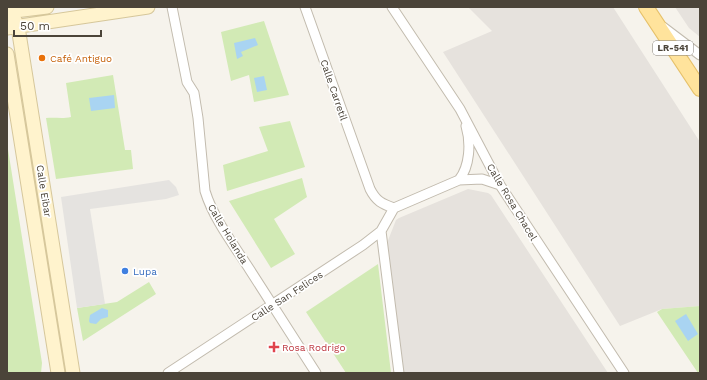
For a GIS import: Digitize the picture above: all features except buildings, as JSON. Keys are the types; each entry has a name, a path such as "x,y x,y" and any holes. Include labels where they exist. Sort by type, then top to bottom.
{"main road":[{"path":"9,12 47,7"},
{"path":"13,27 148,7"},
{"name":"LR-541","path":"646,7 700,89"},
{"name":"Calle Eibar","path":"9,12 13,27 73,373"},
{"name":"Calle Eibar","path":"7,54 58,373"}],"street":[{"name":"Calle Holanda","path":"172,7 187,82 194,93 205,191 209,202 220,223 316,373"},
{"name":"Calle Carretil","path":"306,7 363,173 374,198 381,204 394,208"},
{"name":"Calle Rosa Chacel","path":"392,7 460,109 500,185 624,373"},
{"path":"655,22 700,55"},
{"path":"460,109 467,131 468,147 468,162 464,174 460,180"},
{"path":"394,208 460,180 482,179 500,185"},
{"name":"Calle San Felices","path":"168,373 363,245 381,231 394,208"},
{"path":"381,231 399,373"}],"shaded area":[{"path":"468,7 613,7 700,142 700,306 662,309 620,326 443,52 492,31"},
{"path":"675,7 700,7 700,37 689,28"},
{"path":"169,180 176,187 179,195 166,199 90,209 105,304 77,308 61,197"},
{"path":"468,189 491,195 608,373 403,373 387,243 396,220 399,218"}],"green space":[{"path":"264,21 289,95 254,102 249,75 231,81 221,32"},
{"path":"113,75 125,150 131,150 133,169 56,179 46,118 71,117 66,83"},
{"path":"290,121 305,167 227,191 223,165 268,151 259,127"},
{"path":"7,143 42,363 41,373 7,373"},
{"path":"302,178 307,197 274,219 295,254 271,268 229,201"},
{"path":"378,264 391,373 346,373 306,312"},
{"path":"149,282 156,294 83,341 77,308 117,302"},
{"path":"700,306 700,373 698,373 657,312 662,309"}],"water":[{"path":"255,38 258,45 241,52 243,56 237,59 234,43"},
{"path":"264,76 267,90 257,92 254,78"},
{"path":"114,95 115,108 91,111 89,98"},
{"path":"102,308 108,310 108,317 101,319 96,324 90,323 90,315"},
{"path":"686,314 698,334 688,341 675,321"}],"place":[{"name":"Café Antiguo","path":"42,58"},
{"name":"Lupa","path":"125,271"},
{"name":"Rosa Rodrigo","path":"274,347"}]}
